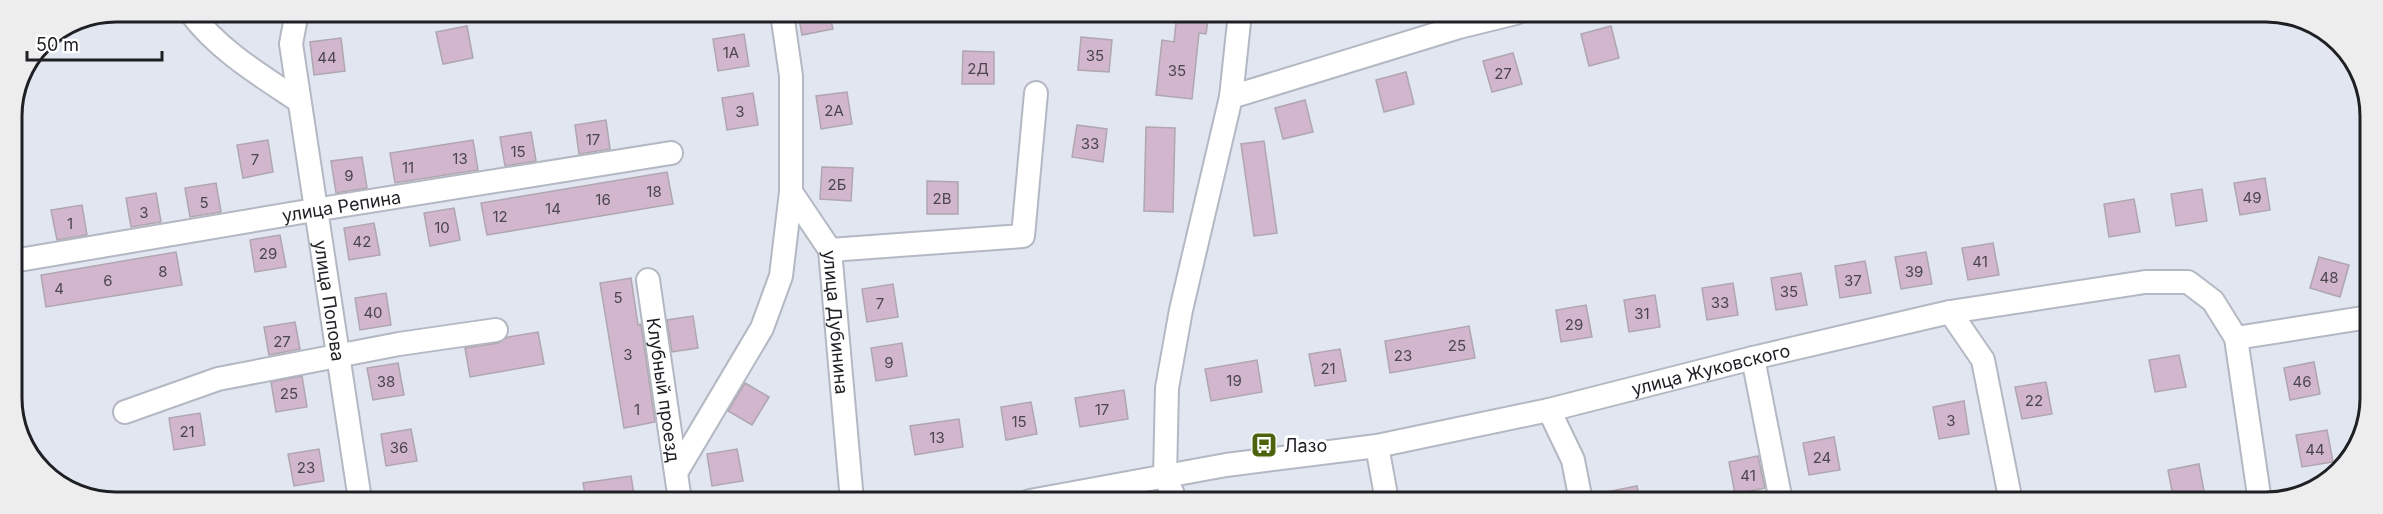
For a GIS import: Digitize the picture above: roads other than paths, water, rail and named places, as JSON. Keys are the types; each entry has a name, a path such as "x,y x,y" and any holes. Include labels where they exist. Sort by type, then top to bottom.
{"street":[{"path":"197,22 244,64 299,101"},
{"name":"улица Попова","path":"295,22 291,44 359,492"},
{"path":"677,471 762,328 781,276 790,192 791,76 783,22"},
{"path":"1172,492 1165,477 1167,388 1181,310 1231,97 1239,22"},
{"path":"1231,97 1479,22"},
{"path":"830,250 1023,236 1036,93"},
{"name":"улица Репина","path":"22,259 671,153"},
{"name":"улица Дубинина","path":"790,192 830,250 851,492"},
{"name":"Клубный проезд","path":"648,280 679,492"},
{"name":"улица Жуковского","path":"1081,492 1226,465 1377,446 1550,410 1753,358 1950,312 2145,282 2188,282 2213,302 2236,338"},
{"path":"1950,312 1983,360 2010,492"},
{"path":"2259,492 2236,338 2360,318"},
{"path":"125,412 218,379 496,330"},
{"path":"1753,358 1780,492"},
{"path":"1550,410 1573,460 1579,492"},
{"path":"1377,446 1385,492"}],"place":[{"name":"Лазо","path":"1264,445"}]}
